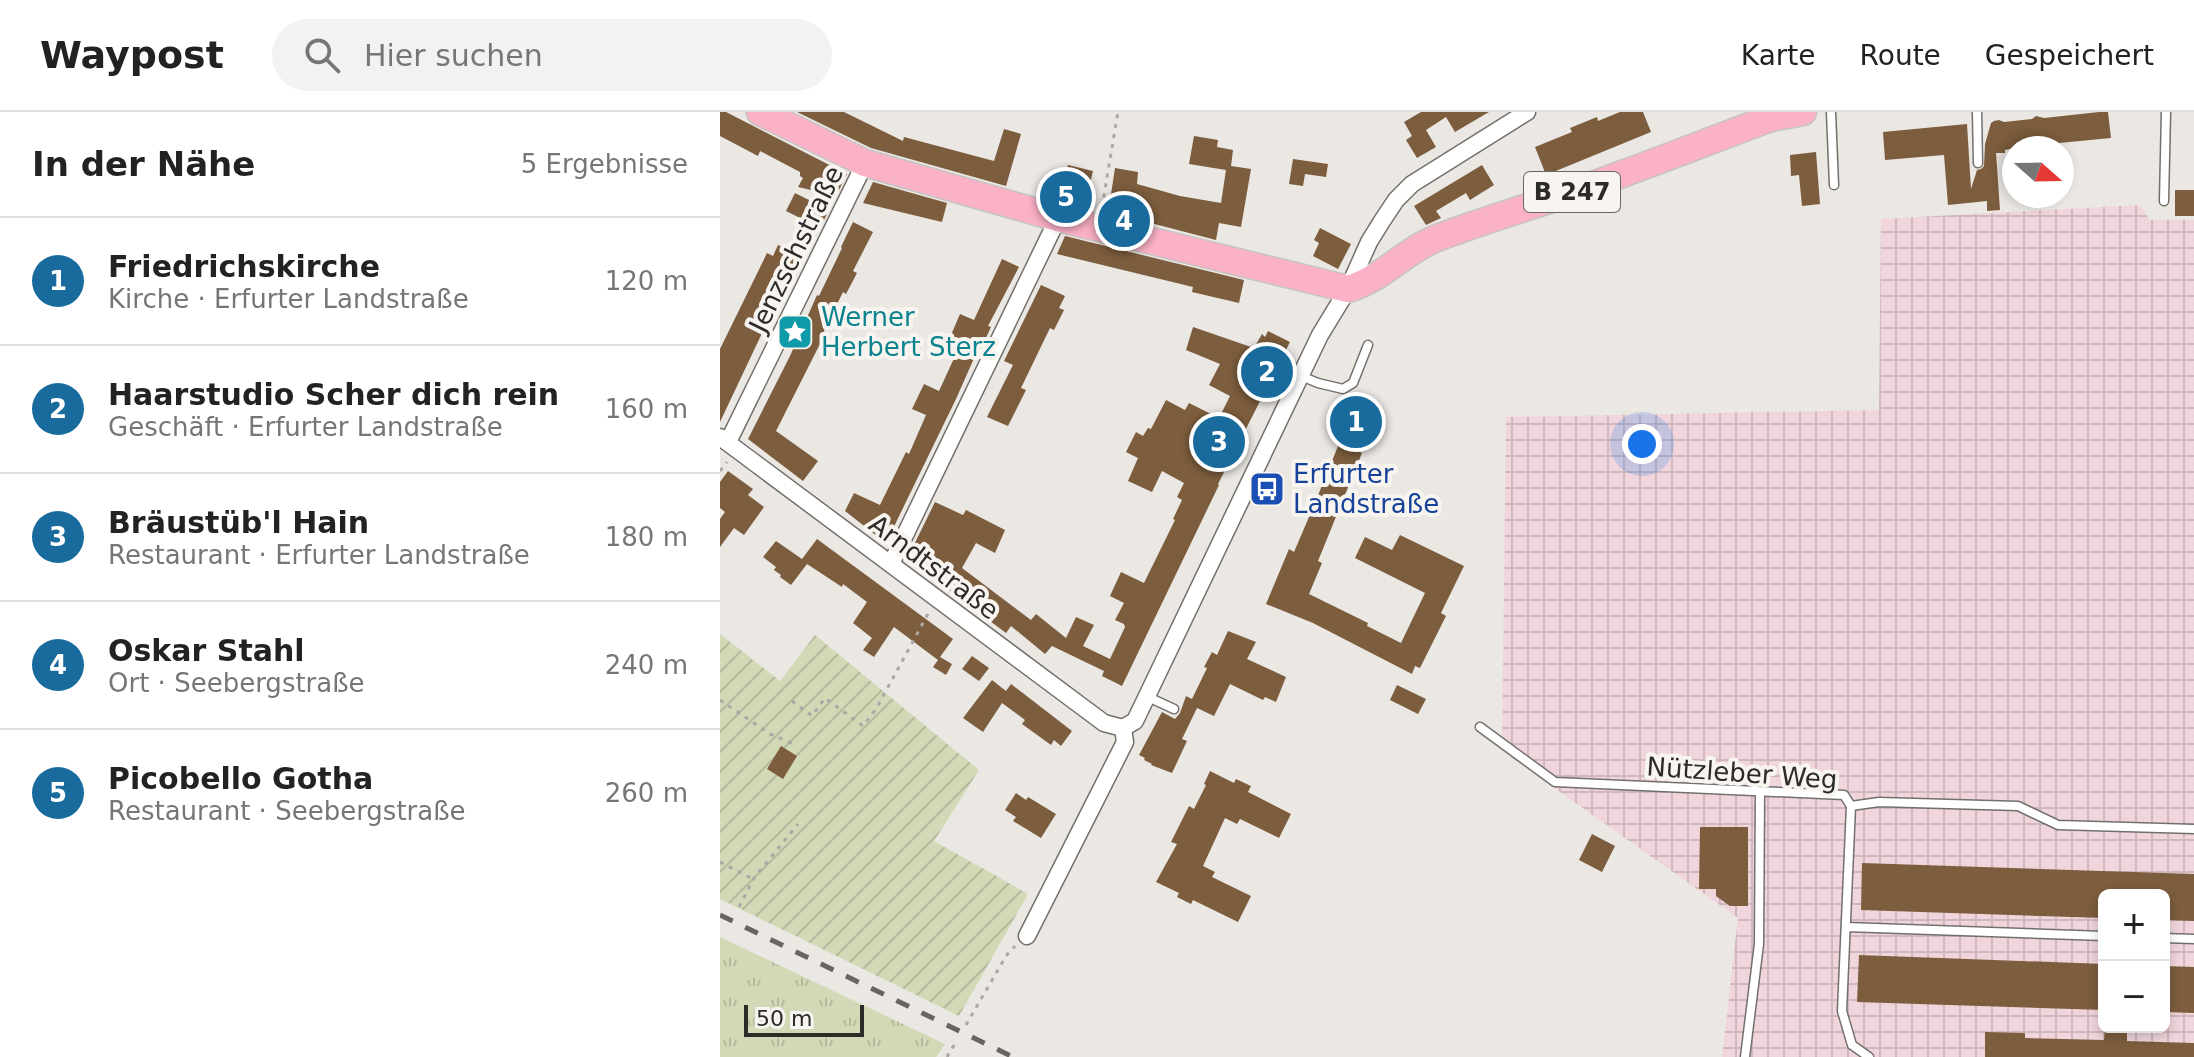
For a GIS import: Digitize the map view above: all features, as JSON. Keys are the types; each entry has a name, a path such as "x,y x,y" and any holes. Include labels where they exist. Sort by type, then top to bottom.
{"main road":[{"path":"760,112 865,163 1058,218 1348,289"},
{"name":"B 247","path":"1348,289 1367,283 1433,240 1771,118 1803,112"}],"street":[{"path":"1027,936 1125,742 1123,728 1135,721 1323,329 1348,289 1369,242 1396,200 1412,184 1527,112"},
{"name":"Jenzschstraße","path":"724,440 865,163"},
{"path":"891,564 1058,218"},
{"name":"Arndtstraße","path":"724,440 1104,723 1123,728"}],"lane":[{"path":"1831,112 1834,185"},
{"path":"1977,112 1978,163"},
{"path":"2164,201 2166,112"},
{"path":"1301,375 1343,389 1353,383 1368,345"},
{"path":"1147,696 1174,709"},
{"name":"Nützleber Weg","path":"1480,727 1555,782 1844,795 1851,806 1842,1011 1852,1045 1869,1057"},
{"path":"1745,1057 1759,944 1760,792"},
{"path":"1851,806 1879,802 2018,806 2058,825 2194,829"},
{"path":"1846,927 2098,936"},
{"path":"2170,938 2194,939"}],"path":[{"path":"1102,212 1118,112"},
{"path":"792,701 812,716 825,698 863,726 876,709 937,598"},
{"path":"720,700 770,734 794,744"},
{"path":"739,907 753,879 798,824"},
{"path":"720,862 753,879"},
{"path":"966,1025 1010,951 1027,936"},
{"path":"947,1057 957,1040"}],"shaded area":[{"path":"2139,205 2150,220 2194,220 2194,1057 1722,1057 1738,918 1502,751 1506,417 1879,410 1881,219"}],"green space":[{"path":"720,634 780,681 815,635 979,770 934,841 1028,894 959,1016 720,899"},
{"path":"720,937 945,1044 936,1057 720,1057"}],"building":[{"path":"720,112 726,112 847,174 836,196 798,187 803,178 800,172 760,151 758,156 720,136"},
{"path":"797,112 844,112 903,141 904,137 994,161 1004,129 1021,134 1006,186 871,148"},
{"path":"1421,112 1489,112 1455,132 1446,117 1426,130 1436,147 1417,158 1406,140 1412,136 1404,122"},
{"path":"1620,112 1643,112 1651,132 1546,175 1535,147 1572,132 1570,128"},
{"path":"2108,112 2111,138 2074,142 2074,136 2002,136 2002,153 1996,153 2000,210 1987,211 1987,201 1948,205 1944,155 1885,160 1883,132 1967,124 1971,189 1977,170 1984,166 1985,144 1991,123 2036,116 2044,118"},
{"path":"1194,136 1218,140 1217,147 1233,150 1231,166 1251,169 1241,227 1219,223 1216,240 1144,219 1108,214 1115,168 1138,172 1137,184 1221,203 1226,170 1189,164"},
{"path":"1816,152 1820,204 1802,206 1799,175 1791,176 1790,155"},
{"path":"1293,159 1328,164 1326,177 1305,174 1303,186 1289,184"},
{"path":"1068,165 1093,171 1084,208 1045,198 1051,174 1065,178"},
{"path":"1482,165 1494,185 1470,200 1466,193 1436,211 1441,218 1426,225 1414,206"},
{"path":"873,182 947,203 942,222 863,203"},
{"path":"2175,190 2194,190 2194,216 2175,216"},
{"path":"795,193 829,210 820,228 786,211"},
{"path":"853,222 873,232 853,271 857,273 846,294 843,292 776,431 818,461 803,481 748,439"},
{"path":"1320,228 1351,244 1338,269 1313,256 1319,243 1314,240"},
{"path":"1065,236 1244,280 1239,303 1192,292 1193,287 1057,254"},
{"path":"778,245 799,255 720,422 720,349 767,253 773,256"},
{"path":"1002,259 1019,267 886,543 845,511 854,493 880,505 906,452 909,454 926,415 912,409 924,384 939,391 956,354 945,349 960,314 974,320"},
{"path":"1041,285 1065,296 1059,308 1064,310 1054,330 1050,328 1021,388 1026,390 1008,426 987,417 1013,365 1004,361"},
{"path":"1193,327 1254,348 1262,334 1265,337 1268,331 1290,342 1122,686 1102,676 1104,671 1052,646 1045,654 1011,626 1006,633 907,559 935,502 963,515 966,510 1005,530 995,553 976,543 962,568 1031,620 1036,614 1066,638 1076,617 1094,625 1083,646 1110,659 1125,627 1115,620 1124,603 1110,596 1121,572 1144,583 1175,520 1182,500 1177,497 1184,483 1162,471 1152,492 1128,481 1138,458 1126,452 1136,432 1143,436 1148,428 1151,429 1166,400 1185,410 1189,403 1219,418 1230,396 1209,385 1220,364 1186,350"},
{"path":"1354,408 1367,413 1370,420 1364,433 1339,444 1362,453 1318,561 1322,563 1309,594 1401,643 1425,593 1355,558 1365,537 1392,550 1400,535 1464,566 1441,613 1446,616 1420,668 1415,666 1412,674 1313,623 1266,604 1289,549 1294,552 1312,510 1345,429 1342,424 1348,411"},
{"path":"728,471 753,489 748,495 764,507 744,535 734,528 720,547 720,519 725,512 720,508 720,482"},
{"path":"817,539 953,639 940,657 952,664 946,675 933,667 938,660 894,627 874,657 863,650 872,638 853,623 867,602 807,564 791,585 763,557 776,541 802,559"},
{"path":"1228,631 1256,642 1247,659 1286,677 1276,702 1265,697 1263,700 1230,684 1214,716 1197,708 1182,739 1187,741 1172,773 1151,765 1139,755 1162,712 1175,719 1186,696 1192,699 1207,668 1204,667 1212,652 1217,655"},
{"path":"972,656 989,668 979,681 962,669"},
{"path":"992,680 1006,691 1011,684 1072,731 1061,746 1054,740 1051,745 1022,724 1025,720 1002,703 983,732 963,718"},
{"path":"1397,685 1426,699 1418,714 1390,700"},
{"path":"781,746 797,756 783,779 767,769"},
{"path":"1210,771 1234,783 1236,779 1251,786 1248,792 1291,814 1279,838 1240,819 1237,824 1225,818 1203,866 1215,872 1212,877 1251,896 1238,922 1193,900 1191,904 1177,897 1179,893 1156,882 1177,844 1171,842 1189,806 1194,809"},
{"path":"1016,793 1056,814 1041,838 1013,821 1016,817 1005,810"},
{"path":"1700,827 1748,827 1748,906 1730,906 1716,896 1716,889 1699,889"},
{"path":"1592,834 1615,846 1602,872 1579,860"},
{"path":"1862,863 2194,874 2194,921 2170,920 2170,889 2098,889 2098,918 1861,910"},
{"path":"1859,955 2098,964 2098,1010 1857,1002"},
{"path":"2170,966 2194,967 2194,1013 2170,1012"},
{"path":"1985,1032 2025,1033 2025,1038 2104,1040 2105,1033 2127,1033 2127,1041 2194,1043 2194,1057 1985,1057"}],"railway":[{"path":"720,915 1013,1057"}],"place":[{"name":"Picobello Gotha","path":"1066,197"},
{"name":"Oskar Stahl","path":"1124,221"},
{"name":"Werner Herbert Sterz","path":"795,332"},
{"name":"Haarstudio Scher dich rein","path":"1267,372"},
{"name":"Friedrichskirche","path":"1356,422"},
{"name":"Bräustüb'l Hain","path":"1219,442"},
{"name":"Erfurter Landstraße","path":"1267,489"}]}
